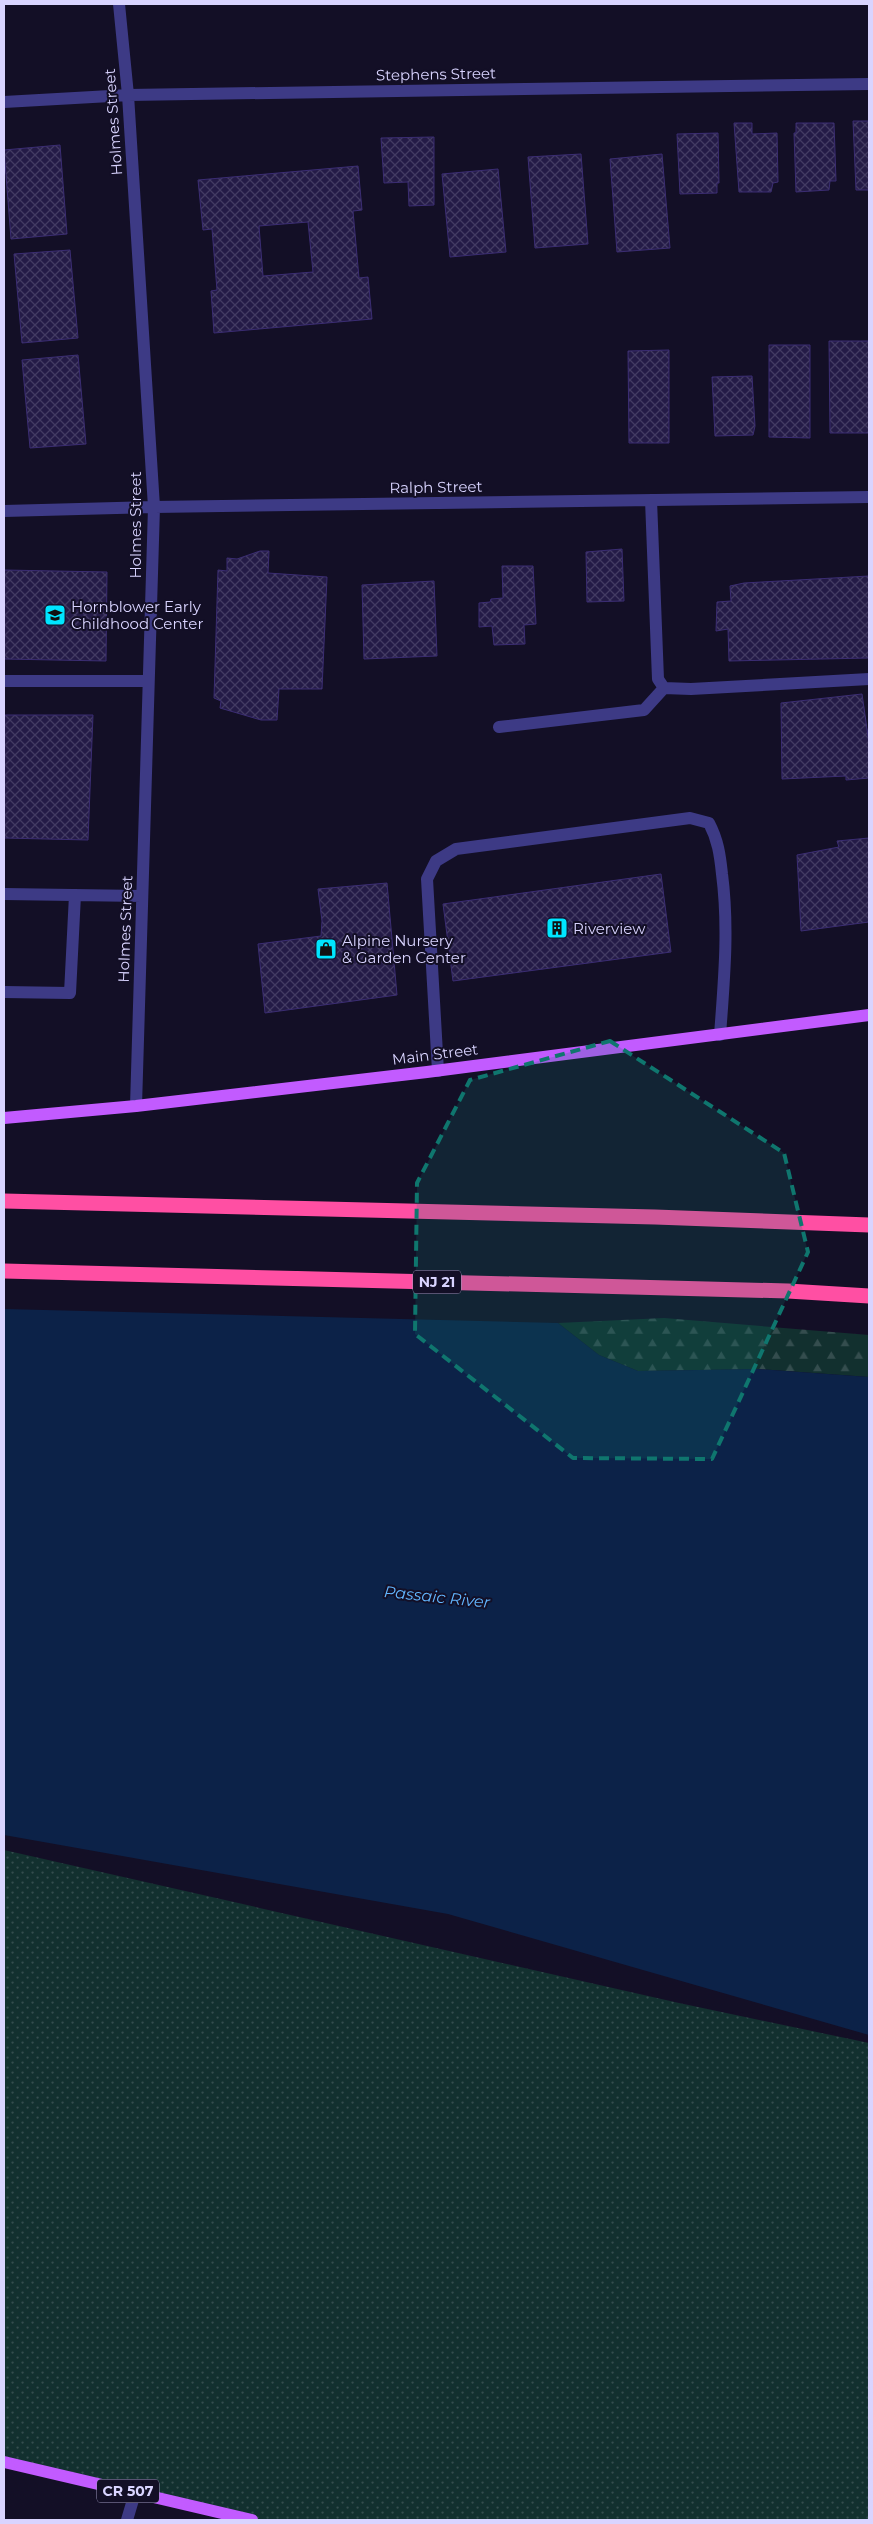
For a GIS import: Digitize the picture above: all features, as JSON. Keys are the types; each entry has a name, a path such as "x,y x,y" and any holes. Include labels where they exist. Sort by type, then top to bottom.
{"highway":[{"path":"4,1201 664,1217 869,1225"},
{"name":"NJ 21","path":"4,1272 788,1291 869,1296"}],"main road":[{"name":"Main Street","path":"4,1118 136,1106 869,1015"},
{"name":"CR 507","path":"4,2462 252,2520"}],"street":[{"name":"Holmes Street","path":"119,4 128,95 154,507 136,1106"},
{"name":"Stephens Street","path":"4,102 128,95 869,84"},
{"name":"Ralph Street","path":"4,511 154,507 869,497"},
{"path":"651,500 658,679 664,688"},
{"path":"499,727 644,710 664,688 691,689 869,679"},
{"path":"4,681 148,681"},
{"path":"438,1070 427,879 436,861 456,849 690,818 709,823 717,838 726,904 726,941 720,1034"},
{"path":"4,894 142,896"},
{"path":"4,992 70,993 75,895"},
{"path":"128,2520 135,2493"}],"highlighted area":[{"path":"610,1041 784,1153 808,1252 712,1459 573,1458 415,1334 417,1183 470,1080"}],"green space":[{"path":"664,1318 869,1335 869,1377 758,1369 638,1371 599,1355 558,1323"},
{"path":"4,1850 679,2003 869,2043 869,2520 252,2520 4,2462"}],"water":[{"name":"Passaic River","path":"4,1309 558,1323 599,1355 638,1371 758,1369 869,1377 869,2035 448,1914 4,1835"}],"building":[{"path":"853,121 869,121 869,190 856,190"},
{"path":"734,123 752,123 752,134 777,133 778,182 773,183 771,192 739,192"},
{"path":"796,123 834,123 836,181 830,181 829,190 796,192 794,133 796,133"},
{"path":"718,133 719,183 717,183 717,193 680,194 677,134"},
{"path":"434,137 434,205 409,206 408,182 384,183 381,138"},
{"path":"60,145 67,234 11,239 4,150"},
{"path":"581,154 588,244 535,248 528,157"},
{"path":"662,154 670,248 617,252 610,159"},
{"path":"358,166 362,210 353,211 359,278 368,277 372,319 214,333 211,291 217,290 212,229 203,230 198,180","holes":["308,222 313,272 263,276 259,226"]},
{"path":"498,169 506,252 450,257 442,174"},
{"path":"70,250 78,338 22,343 14,254"},
{"path":"829,341 869,341 869,433 830,433"},
{"path":"769,345 810,345 810,438 769,437"},
{"path":"669,350 669,443 629,443 628,351"},
{"path":"78,355 86,444 30,448 22,360"},
{"path":"752,376 755,426 753,435 715,436 712,377"},
{"path":"622,549 624,601 587,602 586,552"},
{"path":"260,551 269,551 268,573 327,577 322,689 279,689 277,720 261,720 220,708 221,701 214,698 218,570 227,571 227,558 237,559"},
{"path":"502,566 533,566 536,624 524,625 525,644 494,645 492,626 479,627 479,603 503,598"},
{"name":"Hornblower Early Childhood Center","path":"4,570 107,572 106,661 4,659"},
{"path":"869,576 869,658 729,661 728,629 716,631 717,602 731,601 730,586 744,583"},
{"path":"434,581 437,656 364,659 362,585"},
{"path":"862,694 869,743 869,778 846,780 846,776 782,779 781,703"},
{"path":"4,715 93,715 88,840 4,838"},
{"path":"869,838 869,922 801,931 797,855 839,847 837,841"},
{"name":"Riverview","path":"661,874 671,952 453,981 443,904"},
{"name":"Alpine Nursery & Garden Center","path":"387,883 397,995 265,1013 258,944 321,936 322,921 318,889"}],"place":[{"name":"Hornblower Early Childhood Center","path":"55,615"},
{"name":"Riverview","path":"557,928"},
{"name":"Alpine Nursery & Garden Center","path":"326,949"}]}
